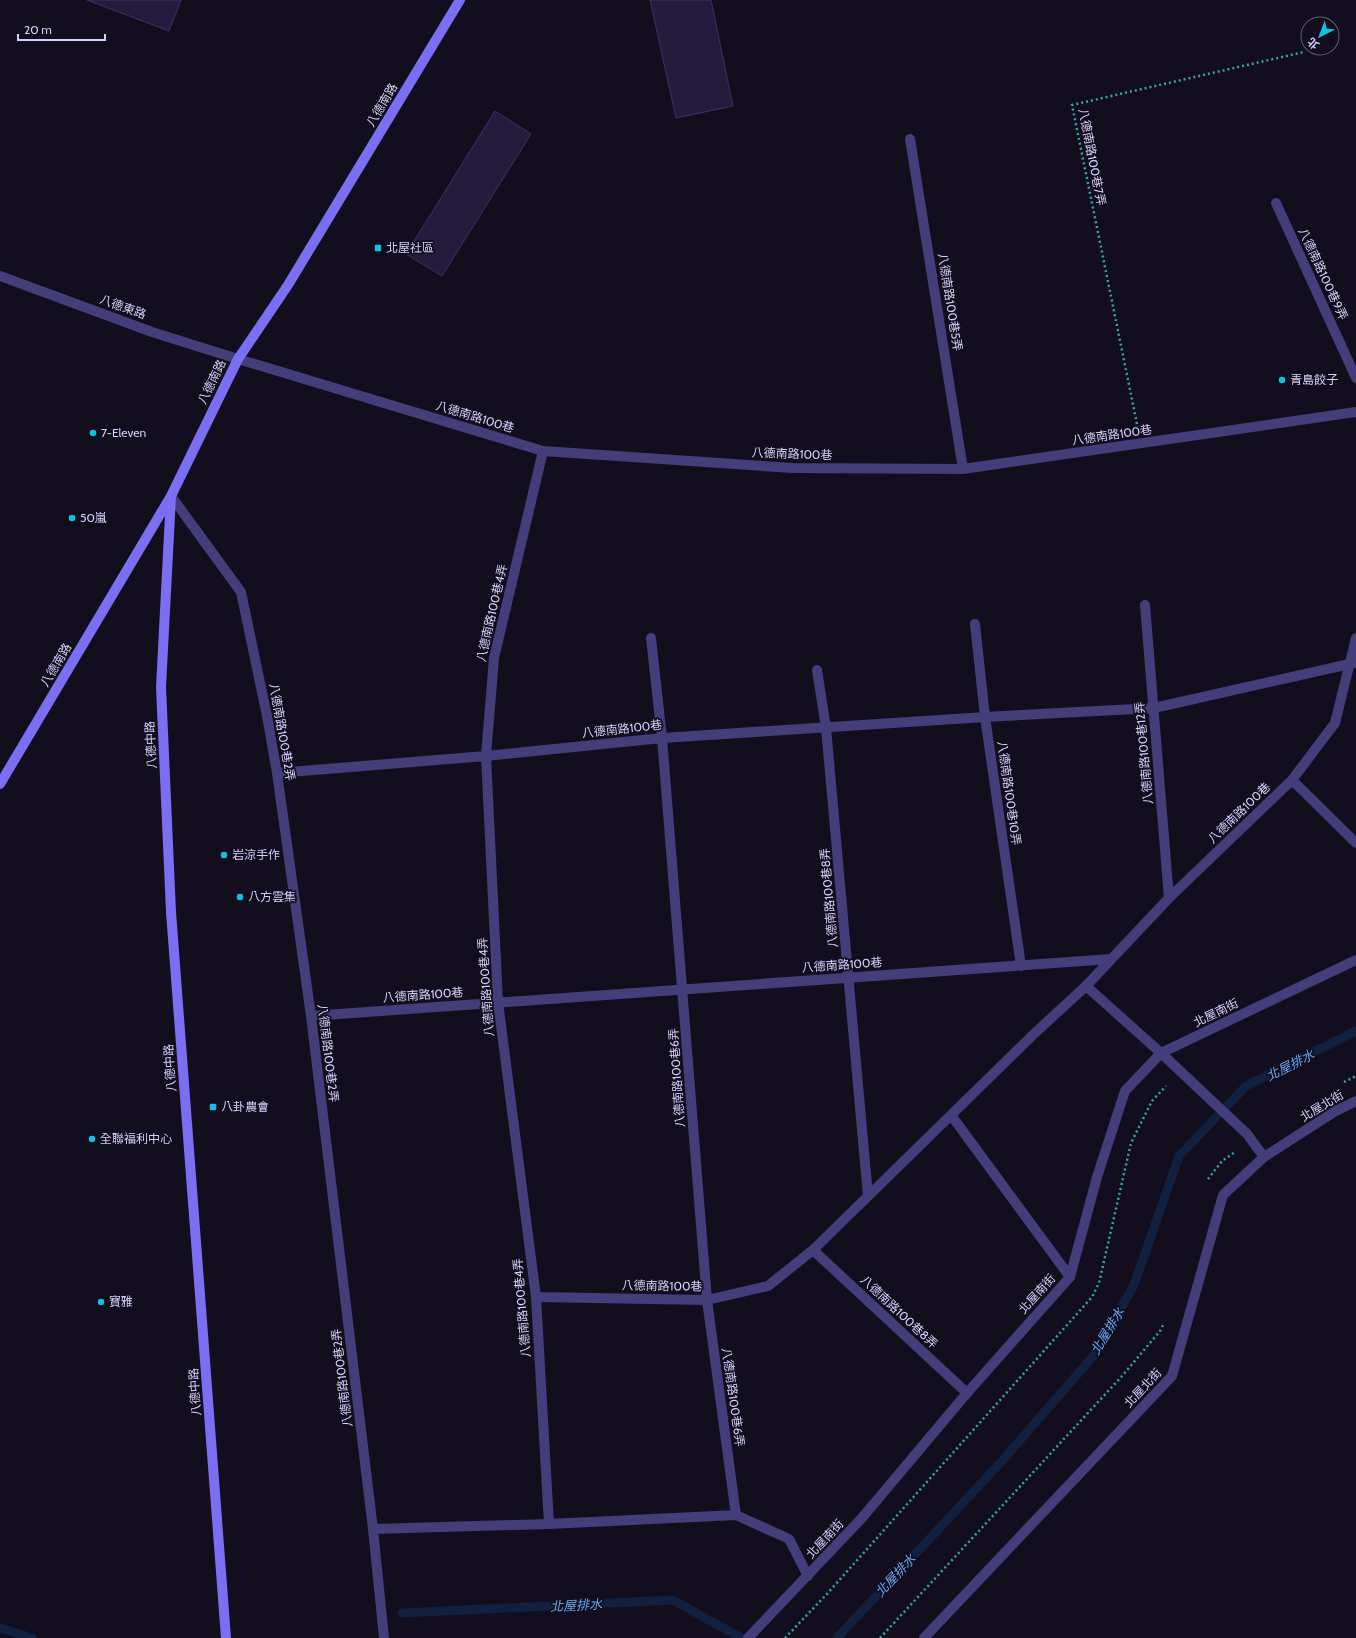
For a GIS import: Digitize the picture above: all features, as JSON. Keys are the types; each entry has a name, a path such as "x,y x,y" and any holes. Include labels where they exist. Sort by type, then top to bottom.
{"street":[{"name":"八德南路","path":"0,784 171,496 238,359 288,284 460,0"},
{"name":"八德南路100巷5弄","path":"910,139 963,469"},
{"name":"八德南路100巷9弄","path":"1276,203 1356,378"},
{"name":"八德東路","path":"0,276 152,332 238,359"},
{"name":"八德南路100巷","path":"238,359 543,451 793,468 963,469 1356,412"},
{"name":"八德南路100巷4弄","path":"543,451 494,658 486,756 498,1002 536,1297 549,1524"},
{"name":"八德南路100巷2弄","path":"171,496 241,592 267,716 277,773 311,1016 373,1529 384,1638"},
{"name":"八德中路","path":"171,496 161,686 171,912 226,1638"},
{"name":"八德南路100巷12弄","path":"1145,605 1169,898"},
{"name":"八德南路100巷10弄","path":"975,624 985,717 1021,966"},
{"name":"八德南路100巷6弄","path":"651,638 662,738 707,1300 736,1515"},
{"path":"1353,663 1356,638"},
{"name":"八德南路100巷","path":"277,773 486,756 662,738 985,717 1154,708 1353,663 1335,723 1292,780 1169,898 1086,986 1036,1032 813,1250 768,1286 707,1300 536,1297"},
{"name":"八德南路100巷8弄","path":"817,670 826,728 868,1196"},
{"path":"1292,780 1356,843"},
{"name":"八德南路100巷","path":"311,1016 1111,960"},
{"name":"北屋南街","path":"748,1638 861,1519 967,1393 1070,1277 1097,1177 1125,1090 1161,1053 1356,960"},
{"path":"1086,986 1161,1053 1249,1137 1264,1157"},
{"name":"北屋北街","path":"924,1638 1172,1376 1223,1195 1264,1157 1334,1112 1356,1101"},
{"path":"951,1115 1070,1277"},
{"name":"八德南路100巷8弄","path":"813,1250 967,1393"},
{"path":"373,1529 549,1524 736,1515 789,1539 808,1576"}],"path":[{"name":"八德南路100巷7弄","path":"1141,443 1072,105 1300,53"},
{"path":"1339,1085 1356,1076"},
{"path":"1207,1180 1222,1162 1249,1137"},
{"path":"880,1638 1123,1375 1160,1331 1167,1317"},
{"path":"785,1638 792,1630"}],"building":[{"path":"87,0 181,0 169,31"},
{"path":"650,0 711,0 733,106 676,118"},
{"path":"495,111 531,134 442,276 406,254"}],"waterway":[{"name":"北屋排水","path":"837,1638 1002,1461 1095,1354 1134,1285 1179,1156 1246,1086 1356,1031"},
{"name":"北屋排水","path":"402,1613 673,1600 741,1638"},
{"name":"北屋排水","path":"0,1628 32,1638"}],"place":[{"name":"北屋社區","path":"378,248"},
{"name":"青島餃子","path":"1282,380"},
{"name":"7-Eleven","path":"93,433"},
{"name":"50嵐","path":"72,518"},
{"name":"岩涼手作","path":"224,855"},
{"name":"八方雲集","path":"240,897"},
{"name":"八卦農會","path":"213,1107"},
{"name":"全聯福利中心","path":"92,1139"},
{"name":"寶雅","path":"101,1302"}]}
